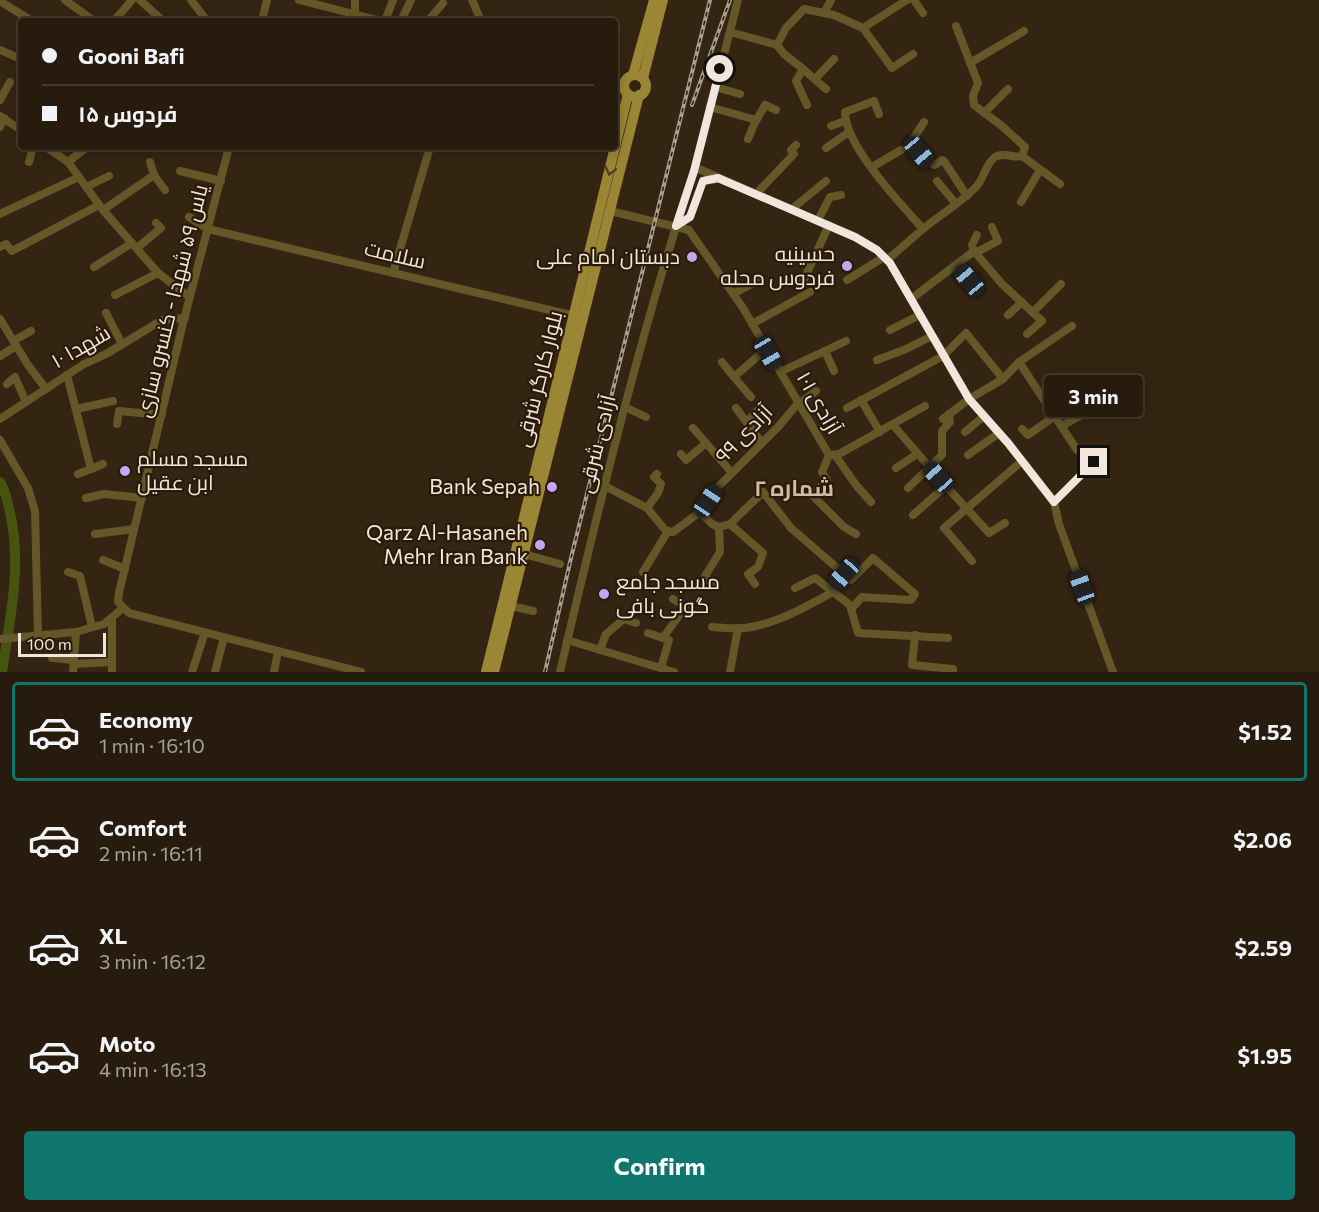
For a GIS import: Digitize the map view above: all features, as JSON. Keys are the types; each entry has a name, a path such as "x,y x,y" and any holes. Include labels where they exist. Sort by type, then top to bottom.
{"main road":[{"path":"638,77 626,80 627,89 645,88 638,77 654,0"},
{"path":"638,77 663,0"},
{"name":"بلوار کارگر شرقی","path":"485,672 610,211 627,89"},
{"name":"بلوار کارگر شرقی","path":"618,128 627,89"},
{"name":"بلوار کارگر شرقی","path":"494,672 524,554 613,150"}],"street":[{"path":"65,0 90,18"},
{"path":"117,18 132,0"},
{"path":"140,0 160,18"},
{"path":"191,0 205,18"},
{"path":"263,18 267,0"},
{"path":"299,0 371,18"},
{"path":"355,14 356,0"},
{"path":"384,18 393,0"},
{"path":"402,18 411,0"},
{"path":"472,0 479,18"},
{"name":"آزادی شرقی","path":"560,672 625,407 676,226 694,171 738,0"},
{"path":"801,0 804,9"},
{"path":"824,13 831,0"},
{"path":"863,28 907,0"},
{"path":"914,0 923,13"},
{"path":"0,1 27,18"},
{"path":"430,18 443,3"},
{"path":"777,45 786,28 804,9"},
{"path":"804,9 824,13 863,28 892,68 913,54"},
{"path":"956,26 978,83 973,96 974,105 1025,147 1022,156"},
{"path":"970,63 1024,31"},
{"path":"730,32 777,45 784,54 826,89"},
{"path":"0,50 18,58"},
{"path":"815,79 834,59"},
{"path":"803,69 796,81 807,105"},
{"path":"0,100 10,82"},
{"path":"715,87 740,94"},
{"path":"984,113 1008,89"},
{"path":"831,126 874,101 879,114"},
{"path":"747,139 765,105 776,110"},
{"path":"710,107 756,121"},
{"path":"0,127 2,117 18,128"},
{"path":"845,117 849,132 872,167 923,229"},
{"path":"924,122 910,142 928,162 935,165 944,161 967,196"},
{"path":"826,148 849,132"},
{"path":"756,194 794,154 792,150 796,145"},
{"path":"29,162 32,150"},
{"path":"50,150 68,162 101,208 158,273 190,297"},
{"path":"68,162 83,150"},
{"name":"یاس ۵۹ شهدا - کنسرو سازی","path":"123,608 118,602 134,529 228,150"},
{"path":"393,273 429,150"},
{"path":"872,167 901,150"},
{"path":"847,280 886,258 967,196 980,183 989,164 996,156 1006,154 1016,158 1022,156"},
{"path":"1022,156 1060,184"},
{"path":"150,162 154,175 165,190"},
{"path":"694,171 699,169 818,220 855,237 886,258 969,399 1054,502 1059,524 1113,672"},
{"path":"1021,202 1041,170"},
{"path":"180,171 220,181"},
{"path":"0,247 6,244 12,250 101,208 154,175"},
{"path":"86,187 109,176"},
{"path":"0,214 79,177"},
{"path":"610,211 676,226 690,217 703,181 718,178"},
{"path":"792,209 826,181"},
{"path":"937,181 956,204"},
{"path":"818,220 830,197 841,195"},
{"path":"189,217 208,230"},
{"path":"94,267 161,228 156,223"},
{"path":"802,284 829,225"},
{"name":"آزادی ۱۰۱","path":"676,226 689,230 698,240 734,294 798,404 832,455 871,502"},
{"path":"911,299 974,252 998,241 992,227"},
{"name":"سلامت","path":"208,230 575,316"},
{"path":"977,235 972,245 974,252 1002,284 1042,321 1027,334"},
{"path":"956,265 969,280"},
{"path":"115,295 158,273"},
{"path":"734,294 757,281"},
{"path":"1033,312 1061,284"},
{"path":"752,324 810,292"},
{"path":"1008,315 1022,302"},
{"path":"106,313 122,344"},
{"path":"890,330 920,315"},
{"name":"شهدا ۱۰","path":"0,419 67,375 162,320 185,318"},
{"path":"0,319 28,365 46,389"},
{"path":"908,488 942,455 942,431 950,422 946,416 1003,379 1019,362 1072,326"},
{"path":"0,356 31,331"},
{"path":"846,408 943,356 966,333 1003,379"},
{"path":"877,360 932,336"},
{"path":"780,372 846,340"},
{"path":"734,377 766,349"},
{"path":"825,351 834,371"},
{"path":"722,362 751,397"},
{"path":"1019,362 1077,450"},
{"path":"67,375 91,469"},
{"path":"6,384 15,377 26,402"},
{"name":"آزادی ٩٩","path":"668,531 674,532 700,512 715,490 798,404 816,391"},
{"path":"861,400 879,432"},
{"path":"76,409 113,401"},
{"path":"856,534 844,527 812,495 827,480 822,472 832,455 839,454 925,406"},
{"path":"625,407 646,417"},
{"path":"736,408 762,443"},
{"path":"747,422 759,409"},
{"path":"117,424 119,411 162,415"},
{"path":"1062,426 1083,414"},
{"path":"965,432 984,416"},
{"path":"1022,429 1028,435 1055,416"},
{"path":"893,425 989,533 1005,522"},
{"path":"693,428 732,473"},
{"path":"968,455 999,433"},
{"path":"0,440 28,488 35,511 34,636"},
{"path":"681,454 686,460 706,443"},
{"path":"896,468 917,454"},
{"path":"972,561 944,528 1022,461"},
{"path":"1054,502 1094,462"},
{"path":"78,474 104,464"},
{"path":"647,508 658,493 660,484 654,477 657,474"},
{"path":"605,486 647,508 668,531 643,572"},
{"path":"913,515 946,486"},
{"path":"700,512 712,524 719,527 730,524 763,492 791,528 850,580 873,558 915,594 911,600 862,597 851,609"},
{"path":"86,498 104,494 142,498"},
{"path":"730,524 763,552 758,567 748,574 755,584"},
{"path":"714,587 705,576 720,552 719,527"},
{"path":"95,534 134,529"},
{"path":"524,554 560,564"},
{"path":"103,560 125,569"},
{"path":"68,572 80,576 92,627"},
{"path":"712,627 738,628 766,624 788,615 831,591 844,574"},
{"path":"795,588 815,578 850,605 858,633 948,638"},
{"path":"663,638 685,607 673,599"},
{"path":"511,606 533,611"},
{"path":"0,639 76,632 104,624 123,608 129,613 361,672"},
{"path":"112,617 112,672"},
{"path":"600,650 606,634 624,619 636,623"},
{"path":"730,672 738,628"},
{"path":"73,665 76,632"},
{"path":"192,672 205,632"},
{"path":"648,633 669,640 661,668"},
{"path":"915,635 912,665 953,669 953,672"},
{"path":"215,672 224,637"},
{"path":"567,640 674,672"},
{"path":"274,672 278,651"},
{"path":"52,658 73,665 112,662"}],"waterway":[{"path":"0,482 9,508 15,549 14,590 2,672"}],"railway":[{"path":"545,672 571,558 710,0"},
{"path":"692,105 730,0"}],"place":[{"name":"دبستان امام علی","path":"692,257"},
{"name":"حسینیه فردوس محله","path":"847,266"},
{"name":"مسجد مسلم ابن عقیل","path":"125,471"},
{"name":"Bank Sepah","path":"552,487"},
{"name":"Qarz Al-Hasaneh Mehr Iran Bank","path":"540,545"},
{"name":"مسجد جامع گونی بافی","path":"604,594"}],"district":[{"name":"شماره ۲","path":"794,488"}],"route":[{"path":"720,69 694,171 676,226 690,217 703,181 718,178 855,237 877,250 890,263 969,399 1008,443 1054,502 1094,462"}]}
